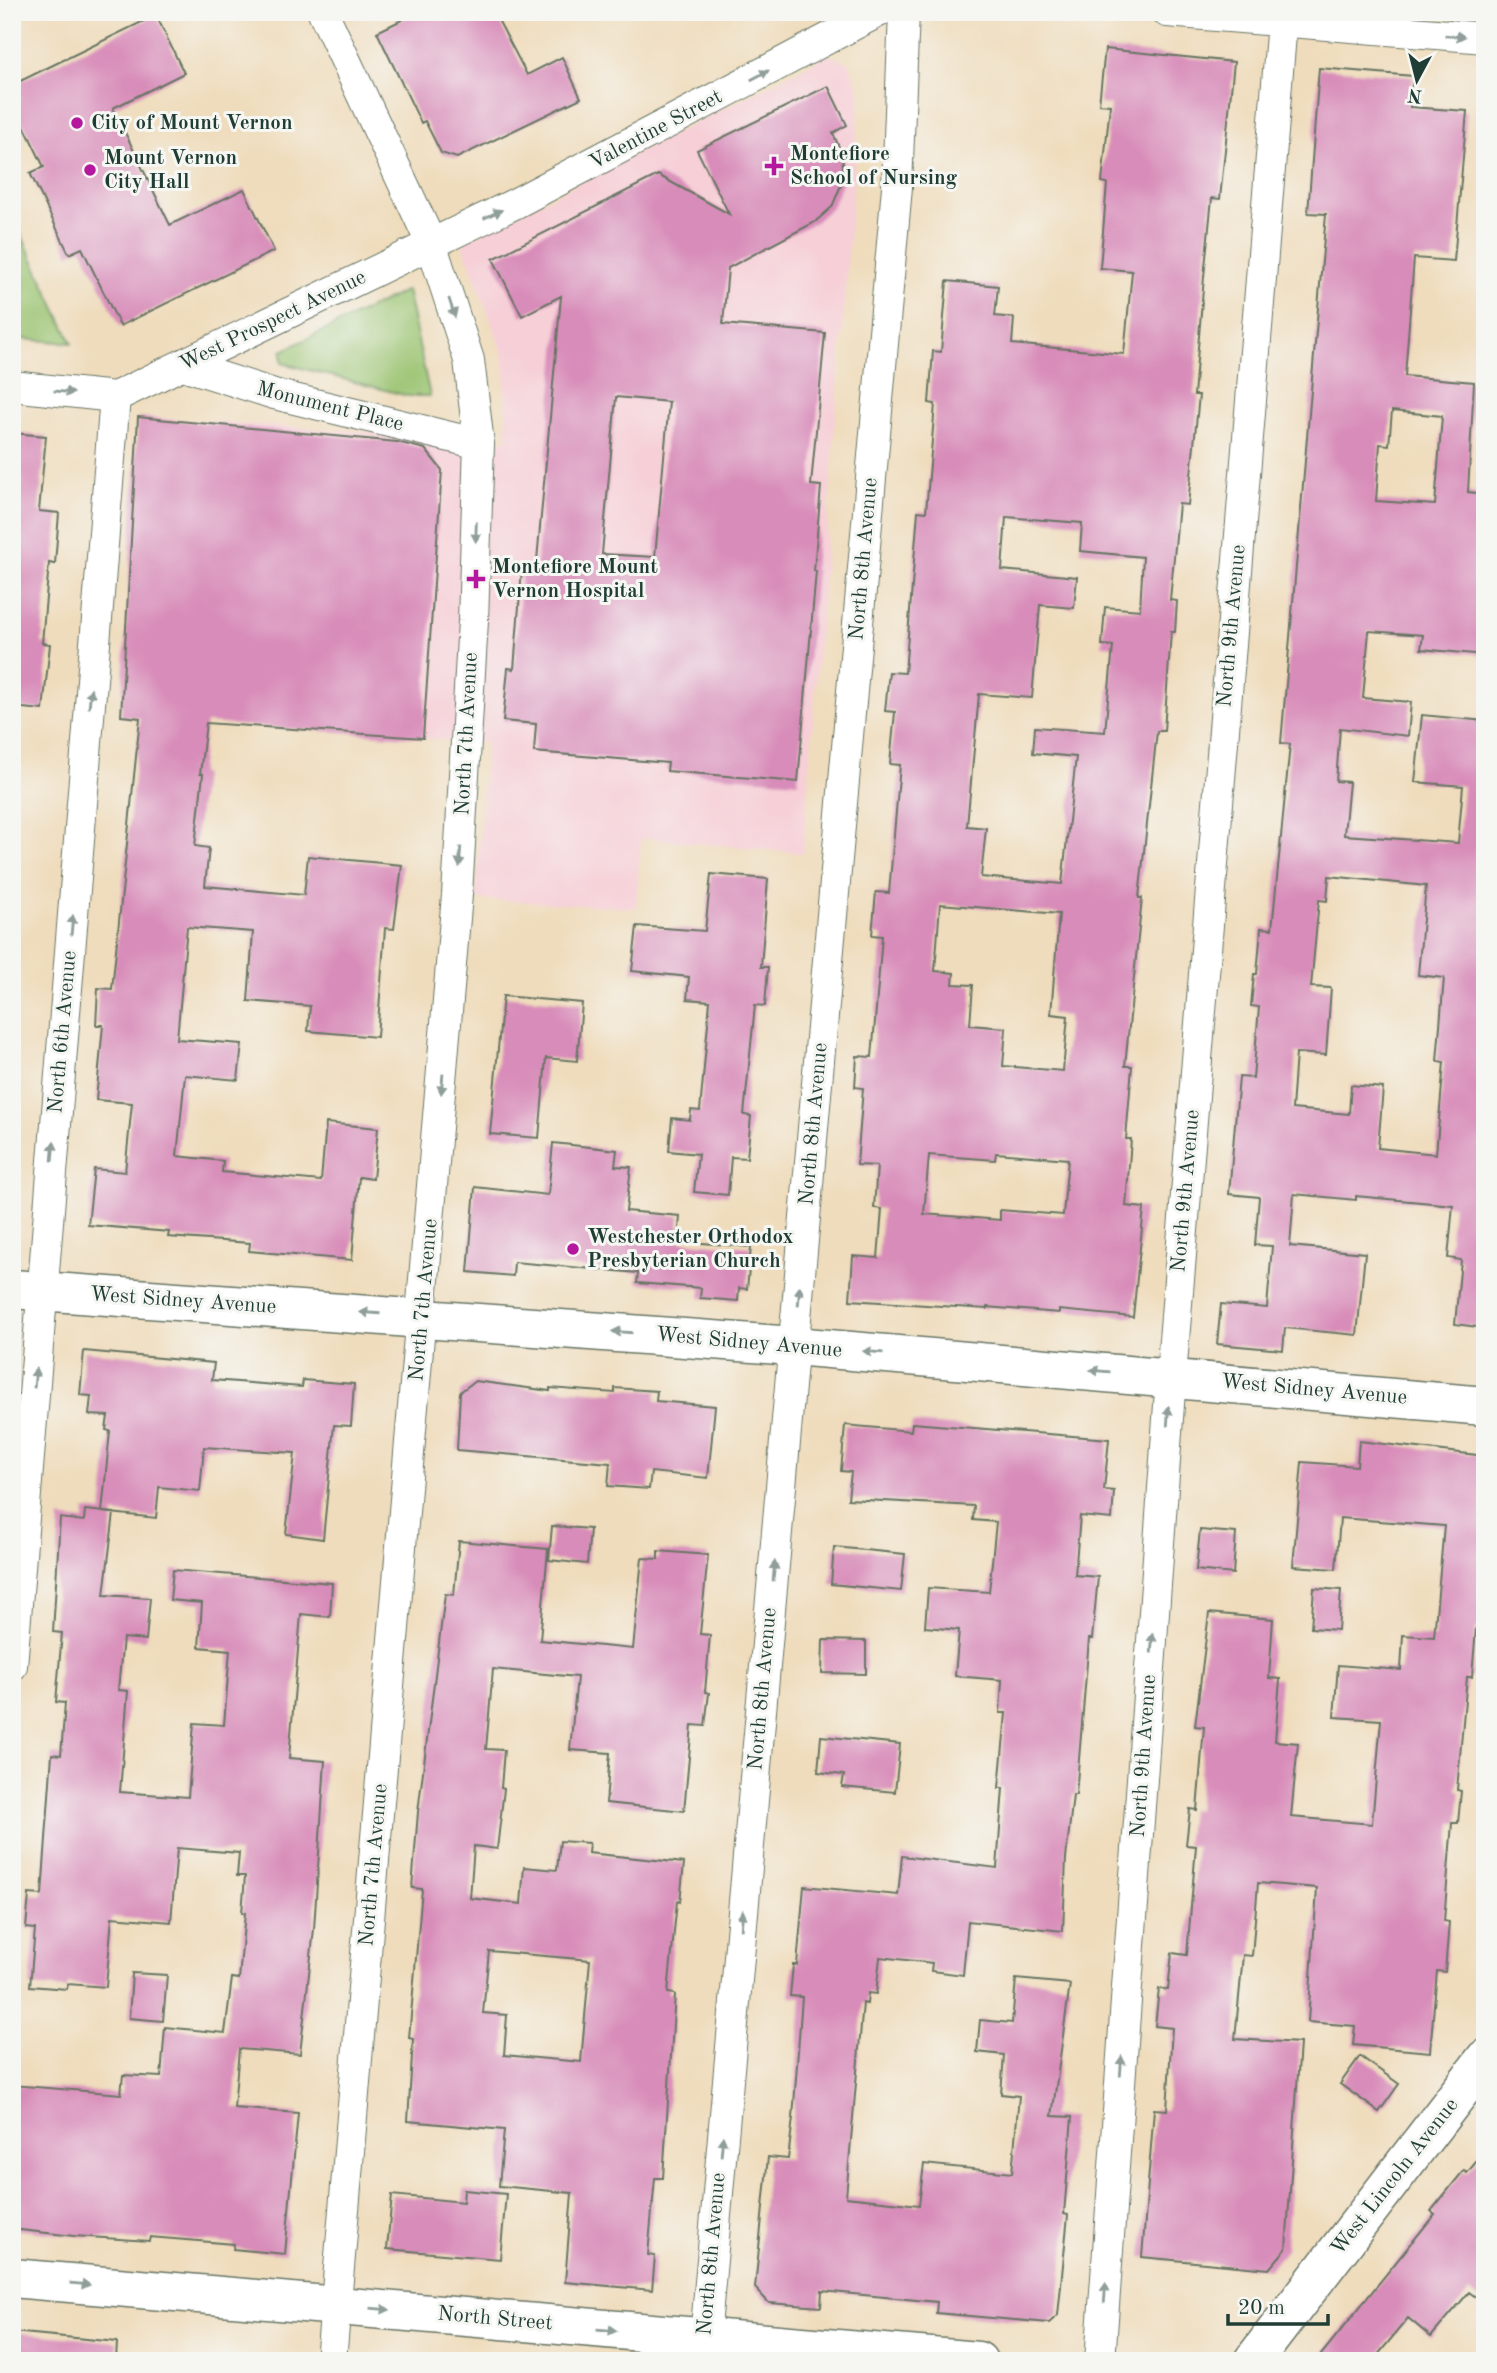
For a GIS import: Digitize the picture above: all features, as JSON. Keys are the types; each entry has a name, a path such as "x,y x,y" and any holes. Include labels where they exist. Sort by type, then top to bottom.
{"street":[{"name":"North 7th Avenue","path":"323,12 431,243 469,360 479,444 464,792 422,1317 331,2361"},
{"name":"Valentine Street","path":"431,243 516,203 878,12"},
{"name":"North 8th Avenue","path":"704,2350 897,187 904,12"},
{"path":"1167,12 1485,38"},
{"name":"North 9th Avenue","path":"1100,2361 1171,1377 1282,22"},
{"name":"West Prospect Avenue","path":"115,397 431,243"},
{"name":"Monument Place","path":"183,365 274,394 479,444"},
{"path":"12,386 115,397"},
{"name":"North 6th Avenue","path":"12,1666 27,1290 115,397"},
{"name":"West Sidney Avenue","path":"27,1290 794,1346 1485,1406"},
{"name":"West Lincoln Avenue","path":"1253,2361 1485,2059"},
{"name":"North Street","path":"12,2278 335,2305 704,2350 978,2361"}],"shaded area":[{"name":"Montefiore Mount Vernon Hospital","path":"828,55 849,63 860,93 803,853 641,838 636,908 476,899 486,743 121,716 138,417 507,441 504,356 462,243"}],"green space":[{"path":"12,215 72,343 12,338"},
{"path":"407,290 430,396 408,396 282,363 282,351"}],"building":[{"path":"418,12 494,12 527,75 562,57 581,98 457,158 441,153 425,121 421,123 377,32"},
{"name":"Mount Vernon City Hall","path":"156,15 184,73 113,108 170,225 244,189 274,251 120,326 82,248 69,254 30,173 44,167 12,101 12,85"},
{"path":"1105,49 1234,62 1220,199 1212,198 1194,395 1199,395 1188,505 1179,504 1170,600 1177,601 1175,632 1171,632 1164,731 1157,731 1125,1066 1132,1066 1126,1139 1131,1139 1126,1206 1144,1208 1133,1317 1059,1310 1059,1313 850,1300 853,1256 878,1258 882,1209 874,1208 877,1166 857,1165 863,1088 855,1087 857,1056 872,1057 882,936 872,935 876,892 889,893 900,765 890,764 895,712 885,711 889,672 905,673 918,511 926,512 935,404 929,403 933,351 941,352 947,281 998,286 995,316 1014,318 1012,344 1124,354 1132,271 1100,268 1107,183 1102,182 1110,105 1099,104","holes":["1006,517 1082,523 1080,551 1143,557 1140,610 1105,607 1102,645 1113,646 1105,732 1035,727 1033,753 1076,757 1062,884 981,877 986,828 967,826 979,694 1032,698 1040,605 1074,608 1077,577 1002,570","940,904 1059,914 1051,1014 1068,1016 1063,1071 1003,1066 1006,1028 970,1025 973,985 953,984 954,973 935,971","996,1153 1068,1159 1063,1215 1000,1210 1000,1220 924,1214 929,1155 995,1160"]},
{"path":"1319,68 1413,76 1410,107 1467,111 1454,261 1414,258 1405,376 1474,382 1468,492 1485,494 1485,655 1421,649 1423,635 1369,631 1363,698 1411,702 1408,736 1340,728 1336,781 1349,782 1344,835 1458,843 1463,786 1415,782 1422,715 1485,721 1485,1328 1455,1324 1461,1260 1448,1258 1453,1205 1356,1196 1356,1200 1294,1194 1290,1246 1365,1253 1357,1335 1285,1328 1283,1350 1217,1344 1221,1304 1267,1308 1272,1246 1255,1245 1259,1197 1229,1194 1239,1077 1253,1078 1259,1007 1251,1006 1254,974 1257,974 1261,928 1272,929 1290,744 1281,743 1326,214 1308,213","holes":["1392,411 1442,416 1435,505 1376,501 1380,444 1389,445","1329,876 1426,886 1418,975 1444,978 1437,1061 1444,1062 1436,1154 1378,1148 1383,1088 1351,1085 1349,1114 1292,1109 1296,1053 1326,1055 1331,988 1311,987 1319,900 1327,901"]},
{"path":"828,86 847,125 833,133 842,154 844,178 832,207 815,222 728,268 723,324 825,333 811,485 821,486 816,571 798,782 667,771 668,763 534,752 536,724 503,721 508,668 514,669 522,569 536,571 561,296 522,316 493,259 658,175 729,214 697,150","holes":["616,397 669,402 655,557 602,554"]},
{"path":"138,417 397,442 425,449 442,470 423,738 206,723 200,774 203,774 195,846 209,848 205,886 304,895 308,856 402,865 394,929 385,928 377,1037 308,1031 310,1006 248,1001 253,932 187,927 177,1039 242,1044 238,1080 185,1075 177,1156 223,1161 222,1172 321,1181 326,1123 378,1128 373,1179 359,1177 352,1260 249,1251 250,1243 168,1237 169,1232 88,1225 94,1169 125,1172 132,1103 96,1100 103,1025 96,1025 98,988 112,989 140,718 121,716"},
{"path":"12,433 46,436 39,511 59,513 55,564 49,563 42,643 50,644 43,710 12,707"},
{"path":"711,874 768,879 761,967 768,967 765,1006 755,1005 744,1115 751,1116 747,1158 731,1157 728,1195 694,1192 698,1154 669,1151 672,1118 690,1120 691,1110 700,1111 710,1001 687,999 689,977 632,971 637,926 705,931"},
{"path":"503,996 582,1003 577,1061 546,1058 539,1138 490,1134"},
{"path":"553,1143 617,1150 615,1166 631,1167 626,1211 680,1216 678,1241 751,1247 747,1289 739,1288 738,1301 700,1298 701,1288 637,1283 638,1273 514,1262 513,1276 468,1272 475,1187 548,1195"},
{"path":"84,1351 214,1363 212,1380 302,1387 303,1380 354,1384 351,1426 334,1425 323,1539 286,1534 295,1453 204,1447 200,1491 159,1487 156,1518 102,1512 110,1431 106,1430 108,1416 89,1415 91,1396 80,1395"},
{"path":"475,1381 550,1391 550,1388 615,1393 615,1388 657,1391 656,1401 715,1406 708,1478 651,1472 649,1489 608,1486 610,1463 457,1450 460,1392"},
{"path":"912,1423 1109,1439 1104,1490 1114,1491 1112,1519 1080,1516 1075,1575 1098,1577 1092,1639 1089,1639 1076,1795 1073,1795 1066,1858 1063,1931 968,1921 963,1975 931,1971 932,1963 880,1957 876,1994 868,1993 867,2004 863,2003 846,2197 919,2205 924,2164 1012,2173 1019,2096 1001,2094 1004,2055 977,2052 980,2020 1012,2023 1016,1979 1070,1984 1052,2116 1072,2117 1064,2214 1068,2215 1058,2315 1049,2323 936,2313 937,2302 822,2291 821,2307 769,2303 755,2288 768,2157 788,2159 793,2118 802,1997 790,1996 793,1965 797,1965 804,1886 898,1895 902,1856 997,1868 1003,1788 999,1788 1006,1713 1000,1713 1002,1680 955,1676 959,1630 925,1627 928,1588 989,1592 996,1522 973,1520 974,1506 848,1499 851,1472 841,1471 845,1425 911,1431"},
{"path":"1359,1441 1485,1456 1485,1629 1476,1628 1472,1677 1467,1677 1457,1790 1461,1791 1458,1823 1452,1823 1444,1921 1449,1922 1445,1972 1437,1971 1430,2052 1353,2045 1355,2026 1308,2022 1317,1888 1258,1883 1252,1956 1243,1955 1235,2039 1300,2043 1286,2249 1269,2269 1142,2257 1154,2109 1167,2110 1172,2028 1155,2026 1159,1989 1168,1990 1172,1953 1187,1955 1196,1846 1186,1845 1190,1809 1197,1810 1204,1727 1195,1726 1209,1613 1273,1619 1269,1678 1280,1679 1275,1741 1298,1743 1291,1817 1372,1824 1381,1720 1334,1717 1338,1665 1401,1670 1403,1635 1434,1637 1444,1526 1340,1518 1336,1569 1293,1566 1302,1462 1357,1466"},
{"path":"85,1510 114,1513 104,1595 150,1598 146,1640 123,1638 118,1690 128,1691 120,1792 188,1797 194,1723 224,1725 230,1650 199,1647 202,1603 170,1600 173,1570 332,1583 330,1617 301,1614 289,1758 325,1761 314,1929 300,2054 239,2049 234,2108 298,2113 285,2254 233,2249 234,2244 150,2237 149,2241 74,2236 12,2229 12,2085 121,2094 123,2075 161,2077 165,2027 225,2033 232,1978 239,1979 245,1913 242,1913 245,1876 237,1876 239,1853 177,1848 171,1922 112,1917 106,1987 68,1984 67,1989 30,1986 35,1929 26,1928 29,1894 42,1895 52,1754 61,1755 65,1703 56,1702 62,1633 53,1632 60,1518 84,1521"},
{"path":"552,1526 590,1529 587,1564 549,1560"},
{"path":"1200,1530 1236,1533 1233,1574 1196,1570"},
{"path":"459,1541 548,1549 540,1640 633,1649 642,1558 658,1559 658,1551 708,1555 700,1634 710,1635 705,1692 709,1693 705,1726 692,1725 684,1811 606,1803 610,1753 570,1750 577,1677 493,1669 486,1749 504,1750 501,1788 504,1789 497,1849 474,1846 470,1898 521,1904 524,1867 557,1870 560,1841 589,1843 588,1853 684,1863 680,1902 677,1901 668,1993 675,1994 663,2178 655,2178 648,2255 655,2256 652,2290 565,2282 572,2193 499,2186 504,2130 408,2121 413,2039 409,2038 422,1889 412,1888 418,1812 445,1594 454,1595","holes":["489,1951 590,1960 581,2062 504,2055 507,2015 483,2013"]},
{"path":"834,1547 905,1554 901,1591 831,1584"},
{"path":"1314,1588 1341,1590 1338,1630 1311,1628"},
{"path":"823,1640 866,1641 866,1674 822,1673"},
{"path":"821,1736 900,1744 895,1792 842,1787 844,1775 818,1772"},
{"path":"132,1973 167,1975 163,2021 129,2018"},
{"path":"1360,2056 1399,2084 1379,2112 1340,2084"},
{"path":"1485,2151 1485,2304 1469,2292 1431,2337 1408,2318 1373,2361 1316,2361 1435,2214 1431,2211 1464,2170 1467,2173"},
{"path":"464,2190 506,2194 500,2259 387,2249 392,2195 463,2202"},
{"path":"12,2332 117,2342 116,2361 12,2361"}],"place":[{"name":"City of Mount Vernon","path":"77,123"},
{"name":"Montefiore School of Nursing","path":"774,166"},
{"name":"Mount Vernon City Hall","path":"90,170"},
{"name":"Montefiore Mount Vernon Hospital","path":"476,579"},
{"name":"Westchester Orthodox Presbyterian Church","path":"573,1249"}]}
